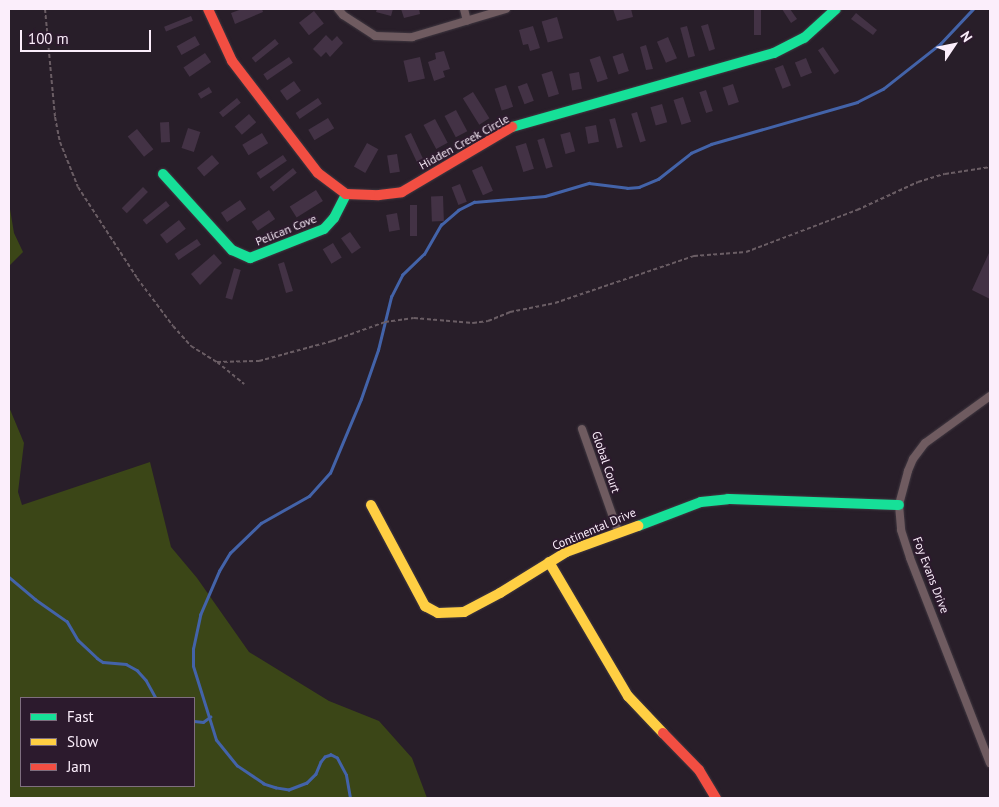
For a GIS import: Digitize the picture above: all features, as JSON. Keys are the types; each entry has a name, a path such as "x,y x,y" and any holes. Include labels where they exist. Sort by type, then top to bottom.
{"street":[{"path":"208,9 214,26 232,61 318,173 346,194"},
{"path":"338,9 343,15 376,36 412,37 506,9"},
{"path":"464,9 467,21"},
{"name":"Hidden Creek Circle","path":"346,194 379,195 402,192 510,128 774,53 804,38 836,9"},
{"name":"Pelican Cove","path":"163,174 232,250 250,258 324,229 334,218 346,194"},
{"name":"Foy Evans Drive","path":"990,396 925,443 913,459 899,505 901,530 910,558 990,763"},
{"name":"Global Court","path":"582,429 618,531"},
{"name":"Continental Drive","path":"370,506 425,606 438,613 464,612 500,593 566,552 618,531 701,502 728,499 899,505"},
{"path":"549,562 628,696 699,770 716,798"}],"path":[{"path":"45,9 55,117 60,142 78,186 137,278 173,326 192,346 244,384"},
{"path":"216,362 259,362 332,341 385,322 414,318 473,323 488,321 510,312 555,303 694,256 746,252 857,210 918,182 945,174 990,167"}],"green space":[{"path":"9,203 14,233 23,252 9,266"},
{"path":"9,407 24,443 18,492 22,505 150,462 171,547 197,578 249,652 329,701 379,721 412,758 427,798 9,798"}],"building":[{"path":"242,9 262,9 263,12 235,24 231,13"},
{"path":"377,9 393,9 391,16 376,12"},
{"path":"401,9 419,9 420,14 404,18"},
{"path":"613,9 631,9 633,17 617,21"},
{"path":"754,9 761,9 761,35 754,35"},
{"path":"782,9 790,9 797,19 791,23"},
{"path":"314,11 324,24 309,35 299,23"},
{"path":"856,13 877,30 873,35 851,19"},
{"path":"191,16 193,21 166,31 164,27"},
{"path":"557,17 563,38 548,43 542,21"},
{"path":"708,24 715,49 709,51 701,26"},
{"path":"533,26 540,48 530,51 528,44 523,45 519,30"},
{"path":"687,26 695,56 688,58 680,28"},
{"path":"326,35 332,41 337,36 343,43 330,57 326,52 321,57 313,49"},
{"path":"195,36 200,45 181,55 177,46"},
{"path":"668,37 677,58 666,63 657,42"},
{"path":"275,39 279,44 255,63 252,58"},
{"path":"646,45 653,69 646,70 640,47"},
{"path":"823,47 839,71 834,74 818,50"},
{"path":"444,51 450,69 443,71 445,77 434,81 428,62 436,59 435,53"},
{"path":"205,53 211,62 190,77 183,68"},
{"path":"623,53 629,71 618,74 613,56"},
{"path":"600,56 608,79 597,82 590,60"},
{"path":"289,57 293,63 267,80 263,74"},
{"path":"420,57 425,78 408,82 403,61"},
{"path":"806,58 812,73 801,77 795,62"},
{"path":"783,65 791,86 782,89 775,68"},
{"path":"552,71 559,94 548,97 541,74"},
{"path":"579,72 582,89 572,90 569,74"},
{"path":"294,81 301,91 287,101 280,91"},
{"path":"527,83 534,101 524,104 518,87"},
{"path":"733,84 739,102 728,105 723,87"},
{"path":"506,85 513,107 502,111 495,89"},
{"path":"209,87 212,92 201,99 198,94"},
{"path":"706,90 713,111 706,113 699,92"},
{"path":"473,92 489,118 479,125 463,98"},
{"path":"683,97 691,122 682,125 673,100"},
{"path":"237,98 241,103 223,117 219,112"},
{"path":"318,98 322,104 300,119 296,113"},
{"path":"662,104 667,122 656,126 650,107"},
{"path":"456,110 467,131 456,137 445,116"},
{"path":"637,112 646,141 640,142 631,114"},
{"path":"249,114 256,122 242,135 235,126"},
{"path":"328,118 334,128 314,140 308,130"},
{"path":"615,118 623,147 617,149 609,120"},
{"path":"435,119 448,143 436,149 424,125"},
{"path":"160,122 169,122 170,142 161,142"},
{"path":"596,125 599,142 588,144 585,127"},
{"path":"188,128 200,132 194,152 182,148"},
{"path":"137,129 153,149 144,157 128,137"},
{"path":"570,132 575,151 566,154 560,135"},
{"path":"262,133 268,143 248,155 242,145"},
{"path":"411,133 424,161 418,164 405,136"},
{"path":"544,138 553,167 546,169 537,140"},
{"path":"367,143 378,149 365,173 354,167"},
{"path":"526,143 534,169 523,172 515,146"},
{"path":"397,154 400,172 390,173 387,156"},
{"path":"212,155 219,163 204,176 197,168"},
{"path":"283,155 287,161 260,179 256,173"},
{"path":"482,166 493,191 483,195 472,170"},
{"path":"293,168 297,173 273,192 270,187"},
{"path":"460,184 467,202 458,205 452,187"},
{"path":"143,187 148,192 127,213 122,208"},
{"path":"316,190 323,201 297,217 290,206"},
{"path":"431,196 443,196 444,221 432,221"},
{"path":"240,200 246,209 227,222 221,213"},
{"path":"166,201 170,206 146,225 143,220"},
{"path":"410,205 417,205 417,236 410,236"},
{"path":"269,210 275,219 258,231 252,222"},
{"path":"397,213 400,230 389,232 386,215"},
{"path":"179,220 186,229 167,243 160,235"},
{"path":"350,232 361,248 352,254 341,238"},
{"path":"197,239 201,245 179,260 175,254"},
{"path":"333,243 342,258 331,264 323,249"},
{"path":"990,253 990,299 972,290"},
{"path":"214,254 222,263 200,285 191,274"},
{"path":"284,262 293,291 286,293 278,264"},
{"path":"234,268 241,270 232,300 225,298"}],"waterway":[{"path":"350,798 346,775 337,758 331,755 325,757 316,774 307,783 289,790 264,784 237,766 216,740 193,666 193,649 200,615 219,571 230,553 261,523 309,496 330,473 361,399 378,350 391,297 402,275 424,254 441,225 458,210 474,202 545,196 589,183 627,188 639,187 658,179 691,153 711,144 857,102 883,89 940,44 973,9"},
{"path":"9,577 35,599 67,621 78,640 97,658 103,662 126,664 137,670 146,680 155,697"},
{"path":"195,721 203,722 210,717"}],"traffic: fast":[{"path":"512,127 774,53 804,38 836,9"},
{"path":"163,174 232,250 250,258 324,229 334,218 346,194"},
{"path":"638,526 701,502 728,499 899,505"}],"traffic: slow":[{"path":"371,505 425,606 438,613 464,612 500,593 566,552 638,526"},
{"path":"549,562 628,696 663,733"}],"traffic: jam":[{"path":"208,9 232,61 318,173 346,194 379,195 402,192 512,127"},
{"path":"663,733 699,770 716,798"}]}
